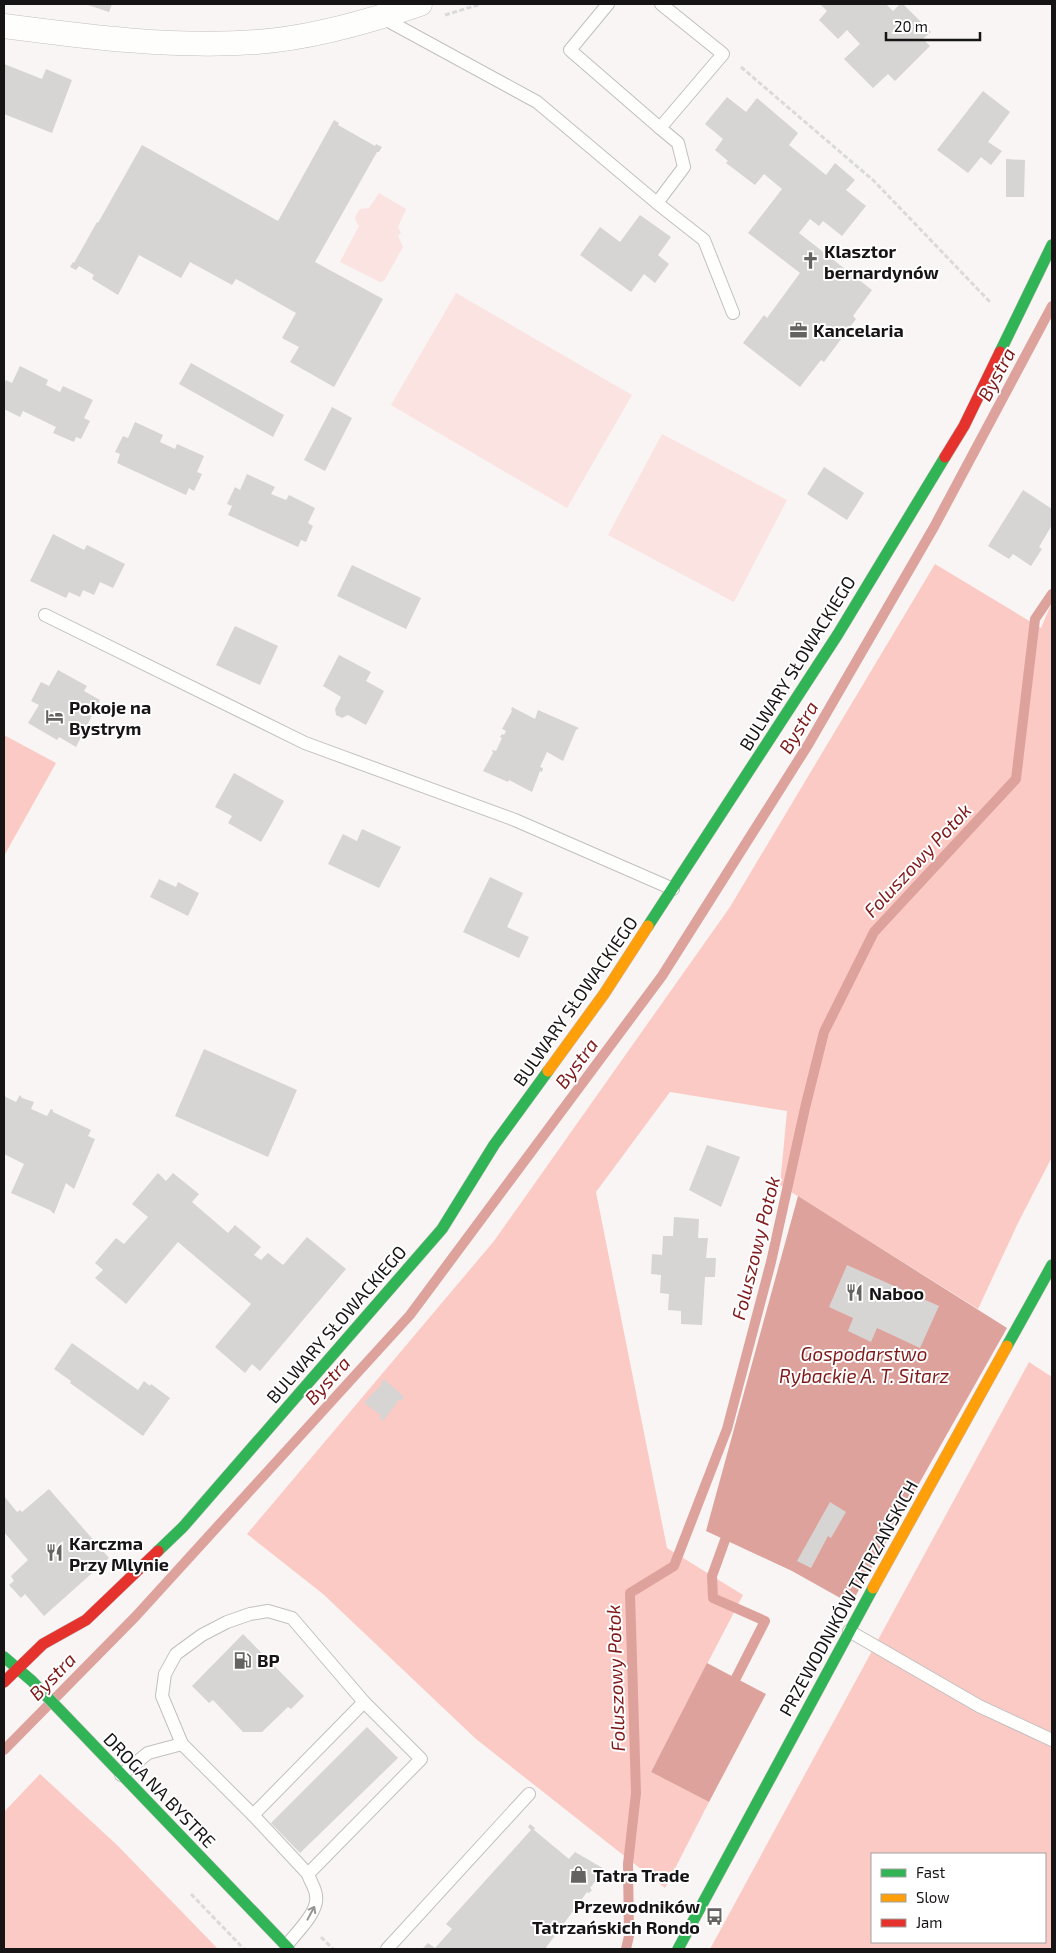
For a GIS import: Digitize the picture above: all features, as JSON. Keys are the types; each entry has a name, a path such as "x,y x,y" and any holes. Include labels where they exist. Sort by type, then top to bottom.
{"street":[{"path":"4,26 76,36 150,42 258,42 303,35 381,17 420,4"},
{"name":"BULWARY SŁOWACKIEGO","path":"4,1682 16,1668 43,1644 86,1620 183,1527 442,1229 494,1145 604,994 843,626 964,426 1052,245"},
{"name":"PRZEWODNIKÓW TATRZAŃSKICH","path":"678,1949 849,1631 1052,1265"},
{"name":"DROGA NA BYSTRE","path":"4,1657 32,1682 287,1948"}],"lane":[{"path":"608,4 570,50 678,143 684,167 657,203"},
{"path":"660,128 723,54 661,4"},
{"path":"381,17 536,102 704,240 733,312"},
{"path":"45,615 305,744 515,820 673,889"},
{"path":"287,1948 314,1909 317,1897 308,1874 254,1815 182,1744 162,1696 166,1674 176,1654 202,1635 227,1622 250,1614 268,1611 292,1618 364,1702 421,1759 308,1874"},
{"path":"849,1631 979,1706 1052,1740"},
{"path":"254,1815 364,1702"},
{"path":"122,1775 148,1753 182,1744"},
{"path":"388,1949 529,1794"}],"path":[{"path":"723,54 744,69 768,92 874,182 986,299 1014,323"}],"shaded area":[{"path":"379,193 406,209 398,227 401,233 398,236 403,247 384,281 380,282 340,262 359,226 355,217 360,209 369,208"},
{"path":"456,293 632,395 567,508 391,405"},
{"path":"662,434 787,500 734,602 608,535"},
{"path":"935,564 1041,628 1052,602 1052,1157 1018,1223 978,1309 780,1185 787,1111 670,1092 596,1192 667,1548 743,1595 651,1772 709,1802 665,1888 476,1739 323,1594 247,1534 494,1241 730,907"},
{"path":"4,735 56,763 4,856"},
{"path":"1029,1362 1052,1377 1052,1949 710,1949"},
{"path":"40,1774 117,1845 218,1949 4,1949 4,1812"}],"water":[{"name":"Gospodarstwo Rybackie A. T. Sitarz","path":"798,1196 1007,1328 851,1604 792,1571 706,1531"},
{"path":"707,1663 766,1694 709,1802 651,1772"}],"building":[{"path":"85,4 112,4 109,12"},
{"path":"820,4 886,4 893,11 900,4 903,4 931,32 923,39 930,46 895,81 888,74 873,88 844,59 860,44 847,30 838,39 819,20 827,11"},
{"path":"4,64 42,79 46,69 72,80 52,133 4,114"},
{"path":"983,91 1010,112 988,142 1002,151 991,165 981,157 968,173 937,150"},
{"name":"Klasztor bernardynów","path":"727,97 746,112 757,98 798,133 789,145 826,175 835,163 855,180 846,190 866,206 842,236 823,221 819,226 810,219 799,233 872,290 853,316 856,319 824,362 821,360 800,387 743,343 764,315 767,318 800,273 748,233 782,189 764,174 755,185 726,163 728,161 715,150 723,139 705,124"},
{"path":"334,120 339,123 338,125 375,146 376,144 382,147 377,152 315,262 383,299 334,387 290,362 299,347 282,338 296,313 236,279 232,285 190,262 181,278 139,255 118,295 92,279 94,275 79,266 76,270 70,267 98,223 142,145 278,221"},
{"path":"1006,159 1025,160 1024,197 1006,197"},
{"path":"640,215 671,237 658,255 669,264 655,283 644,274 631,292 580,255 600,227 620,242"},
{"path":"191,363 284,415 273,437 179,384"},
{"path":"20,366 48,380 46,385 60,392 63,386 93,400 84,418 90,421 81,439 76,437 74,442 53,433 56,427 23,411 20,417 4,409 4,385 6,380 12,383"},
{"path":"332,407 352,418 325,471 304,460"},
{"path":"135,422 163,435 160,442 175,449 177,444 204,456 197,472 202,474 194,491 189,488 186,495 117,463 120,454 115,452 123,436 128,438"},
{"path":"824,467 864,493 847,520 807,494"},
{"path":"247,474 275,487 271,494 286,500 289,495 315,508 308,523 313,526 306,542 301,540 298,547 228,515 232,506 227,504 235,487 240,490"},
{"path":"1023,490 1052,509 1052,525 1039,547 1042,549 1031,566 1013,554 1009,559 988,546"},
{"path":"53,534 84,550 87,545 125,564 113,588 100,582 94,595 83,590 80,597 69,592 66,598 30,581"},
{"path":"352,565 421,598 406,629 337,596"},
{"path":"235,626 278,646 260,685 216,665"},
{"path":"339,655 371,672 366,681 384,691 366,725 348,715 342,718 336,715 335,709 341,697 323,686"},
{"path":"58,670 87,686 84,691 100,700 76,747 59,737 57,740 28,723 39,705 31,701 41,682 49,686"},
{"path":"512,707 535,719 538,710 579,728 576,730 563,761 547,752 540,767 543,768 542,772 540,771 532,792 509,780 508,782 483,771 493,753 492,750 496,751 502,738 500,737 506,731 502,729 512,711"},
{"path":"234,773 284,801 261,842 228,823 232,816 215,807"},
{"path":"362,829 401,847 379,888 328,864 343,834 357,841"},
{"path":"490,877 523,893 507,927 529,937 519,958 463,932"},
{"path":"159,879 176,887 178,882 199,893 188,916 150,897"},
{"path":"204,1049 297,1090 268,1157 175,1116"},
{"path":"20,1095 22,1098 34,1102 31,1109 47,1116 51,1109 53,1112 91,1130 88,1136 95,1139 74,1189 66,1183 54,1214 50,1210 11,1193 24,1164 4,1154 4,1096 16,1102"},
{"path":"707,1145 740,1157 721,1207 689,1190"},
{"path":"158,1173 166,1181 173,1173 199,1194 192,1202 228,1233 235,1225 261,1247 254,1255 261,1260 268,1253 283,1265 307,1237 346,1269 260,1371 252,1364 245,1373 215,1347 251,1304 178,1242 126,1304 95,1278 103,1270 95,1263 116,1238 124,1244 148,1217 132,1204"},
{"path":"674,1217 699,1219 698,1238 708,1238 706,1258 716,1258 715,1277 705,1277 702,1325 681,1324 681,1311 668,1310 669,1294 660,1293 661,1275 651,1274 652,1254 662,1255 663,1236 673,1236"},
{"path":"847,1265 939,1306 920,1348 877,1328 871,1342 848,1331 853,1318 829,1307"},
{"path":"72,1343 138,1390 144,1381 170,1398 143,1436 70,1383 71,1381 54,1369"},
{"path":"384,1379 404,1397 401,1401 399,1400 383,1421 379,1417 381,1415 364,1403 382,1384"},
{"path":"49,1489 109,1558 44,1616 25,1594 21,1598 9,1585 14,1581 11,1576 28,1560 4,1532 4,1496 17,1512 20,1510 22,1512"},
{"path":"830,1502 846,1512 831,1538 828,1536 811,1568 797,1561"},
{"name":"BP","path":"243,1634 304,1696 291,1709 288,1707 262,1732 243,1732 213,1700 209,1703 192,1686"},
{"path":"367,1727 398,1758 300,1853 271,1823"},
{"path":"530,1824 535,1828 534,1830 569,1859 575,1852 606,1870 603,1871 590,1888 592,1890 589,1893 587,1892 545,1949 422,1949 428,1943 435,1948 452,1929 446,1924 531,1830 528,1827"}],"waterway":[{"name":"Bystra","path":"4,1750 136,1616 410,1315 662,976 808,745 934,527 1052,306"},
{"name":"Foluszowy Potok","path":"626,1949 629,1936 628,1864 636,1793 630,1593 674,1566 727,1429 771,1262 824,1032 874,932 1016,779 1035,619 1052,594"},
{"path":"725,1540 712,1576 713,1598 765,1621 736,1678"}],"traffic: fast":[{"path":"1000,352 1052,245"},
{"path":"648,926 838,634 945,457"},
{"path":"158,1551 183,1527 442,1229 494,1145 548,1071"},
{"path":"1007,1346 1052,1265"},
{"path":"678,1949 873,1588"},
{"path":"4,1657 32,1681 289,1949"}],"traffic: slow":[{"path":"548,1071 604,994 648,926"},
{"path":"873,1588 1007,1346"}],"traffic: jam":[{"path":"945,457 964,426 1000,352"},
{"path":"4,1682 43,1644 86,1620 158,1551"}],"place":[{"name":"Klasztor bernardynów","path":"810,261"},
{"name":"Kancelaria","path":"799,330"},
{"name":"Pokoje na Bystrym","path":"55,717"},
{"name":"Naboo","path":"855,1293"},
{"name":"Karczma Przy Mlynie","path":"55,1553"},
{"name":"BP","path":"243,1660"},
{"name":"Tatra Trade","path":"579,1875"},
{"name":"Przewodników Tatrzańskich Rondo","path":"714,1916"}]}
